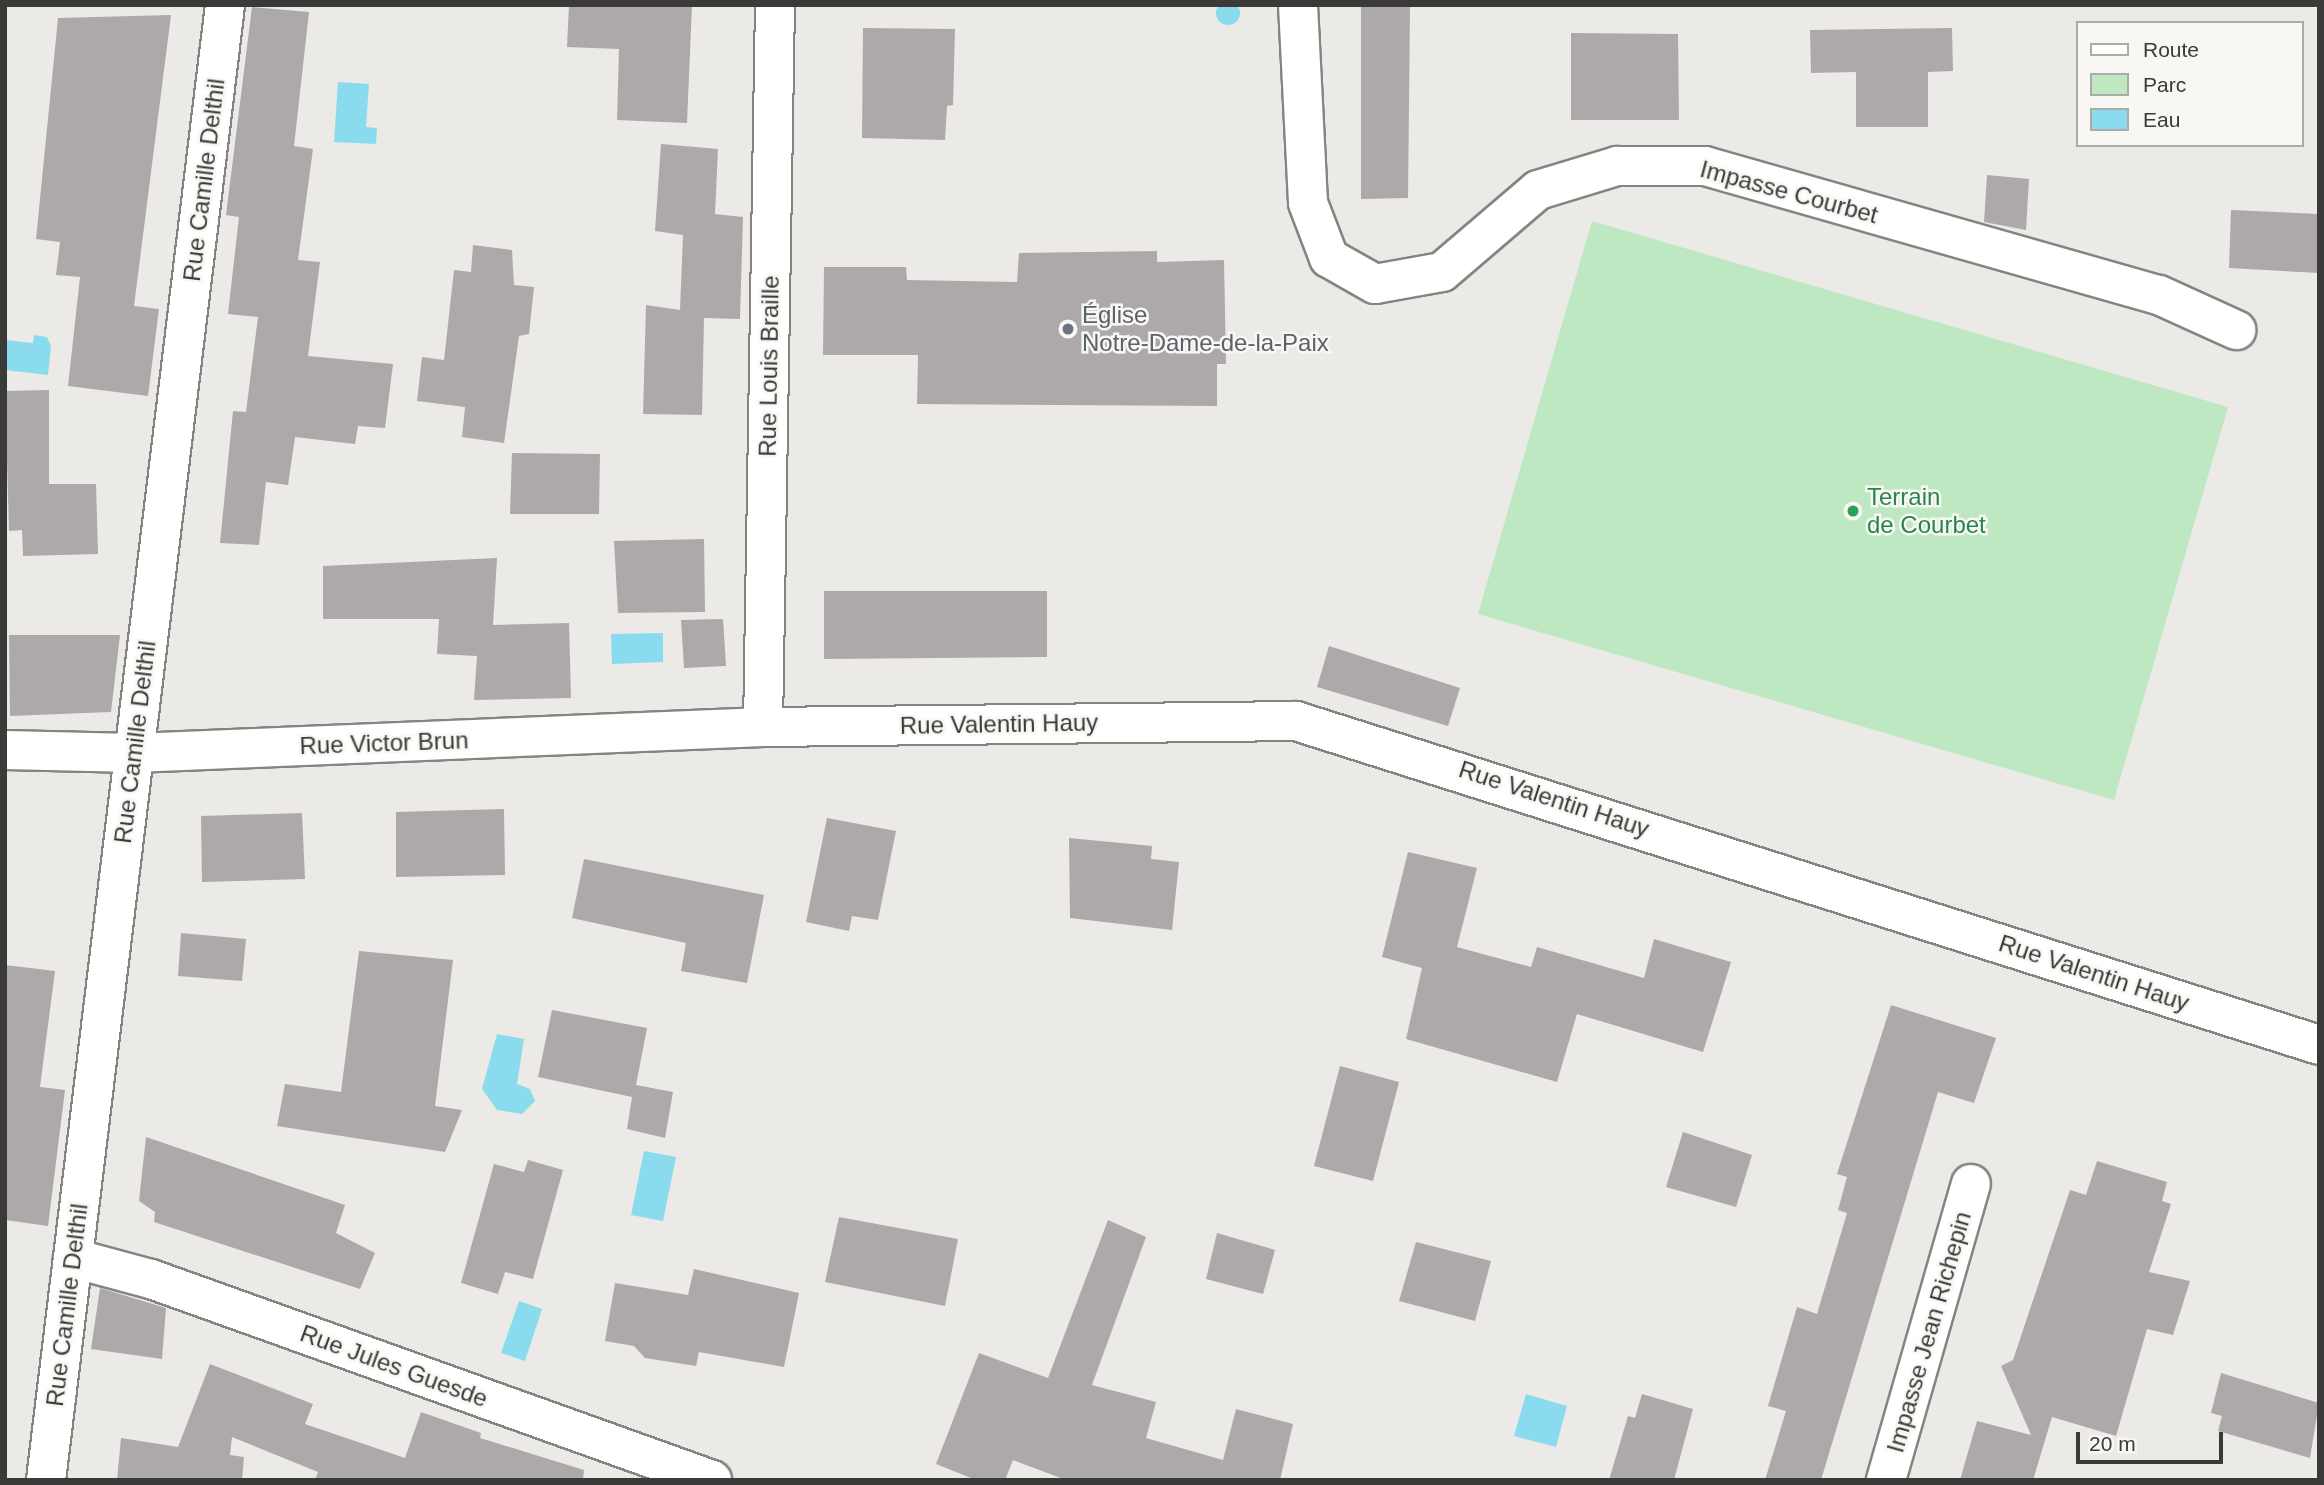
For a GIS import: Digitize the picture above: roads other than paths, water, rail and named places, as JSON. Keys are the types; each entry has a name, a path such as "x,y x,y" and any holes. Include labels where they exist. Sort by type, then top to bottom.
{"street":[{"name":"Rue Camille Delthil","path":"46,1480 225,5"},
{"name":"Rue Louis Braille","path":"763,727 775,5"},
{"name":"Impasse Courbet","path":"1298,5 1308,204 1329,258 1375,284 1442,272 1538,190 1617,166 1705,166 2159,295 2236,330"},
{"name":"Rue Valentin Hauy","path":"763,727 1296,721 2319,1045"},
{"name":"Rue Victor Brun","path":"5,750 134,753 763,727"},
{"name":"Impasse Jean Richepin","path":"1886,1480 1971,1184"},
{"name":"Rue Jules Guesde","path":"73,1258 151,1279 712,1480"}],"water":[{"path":"1228,1 1236,5 1240,13 1236,21 1228,25 1220,21 1216,13 1220,5"},
{"path":"338,82 369,84 366,127 377,128 376,144 334,142"},
{"path":"34,335 47,337 51,346 48,375 5,370 5,340 33,343"},
{"path":"663,633 663,662 612,664 611,634"},
{"path":"497,1034 524,1039 517,1084 530,1089 535,1101 522,1114 497,1110 482,1089"},
{"path":"644,1151 676,1157 663,1221 631,1215"},
{"path":"519,1301 542,1309 525,1361 501,1353"},
{"path":"1526,1394 1567,1406 1556,1447 1514,1436"}],"place":[{"name":"Église Notre-Dame-de-la-Paix","path":"1068,329"},
{"name":"Terrain de Courbet","path":"1853,511"}]}
